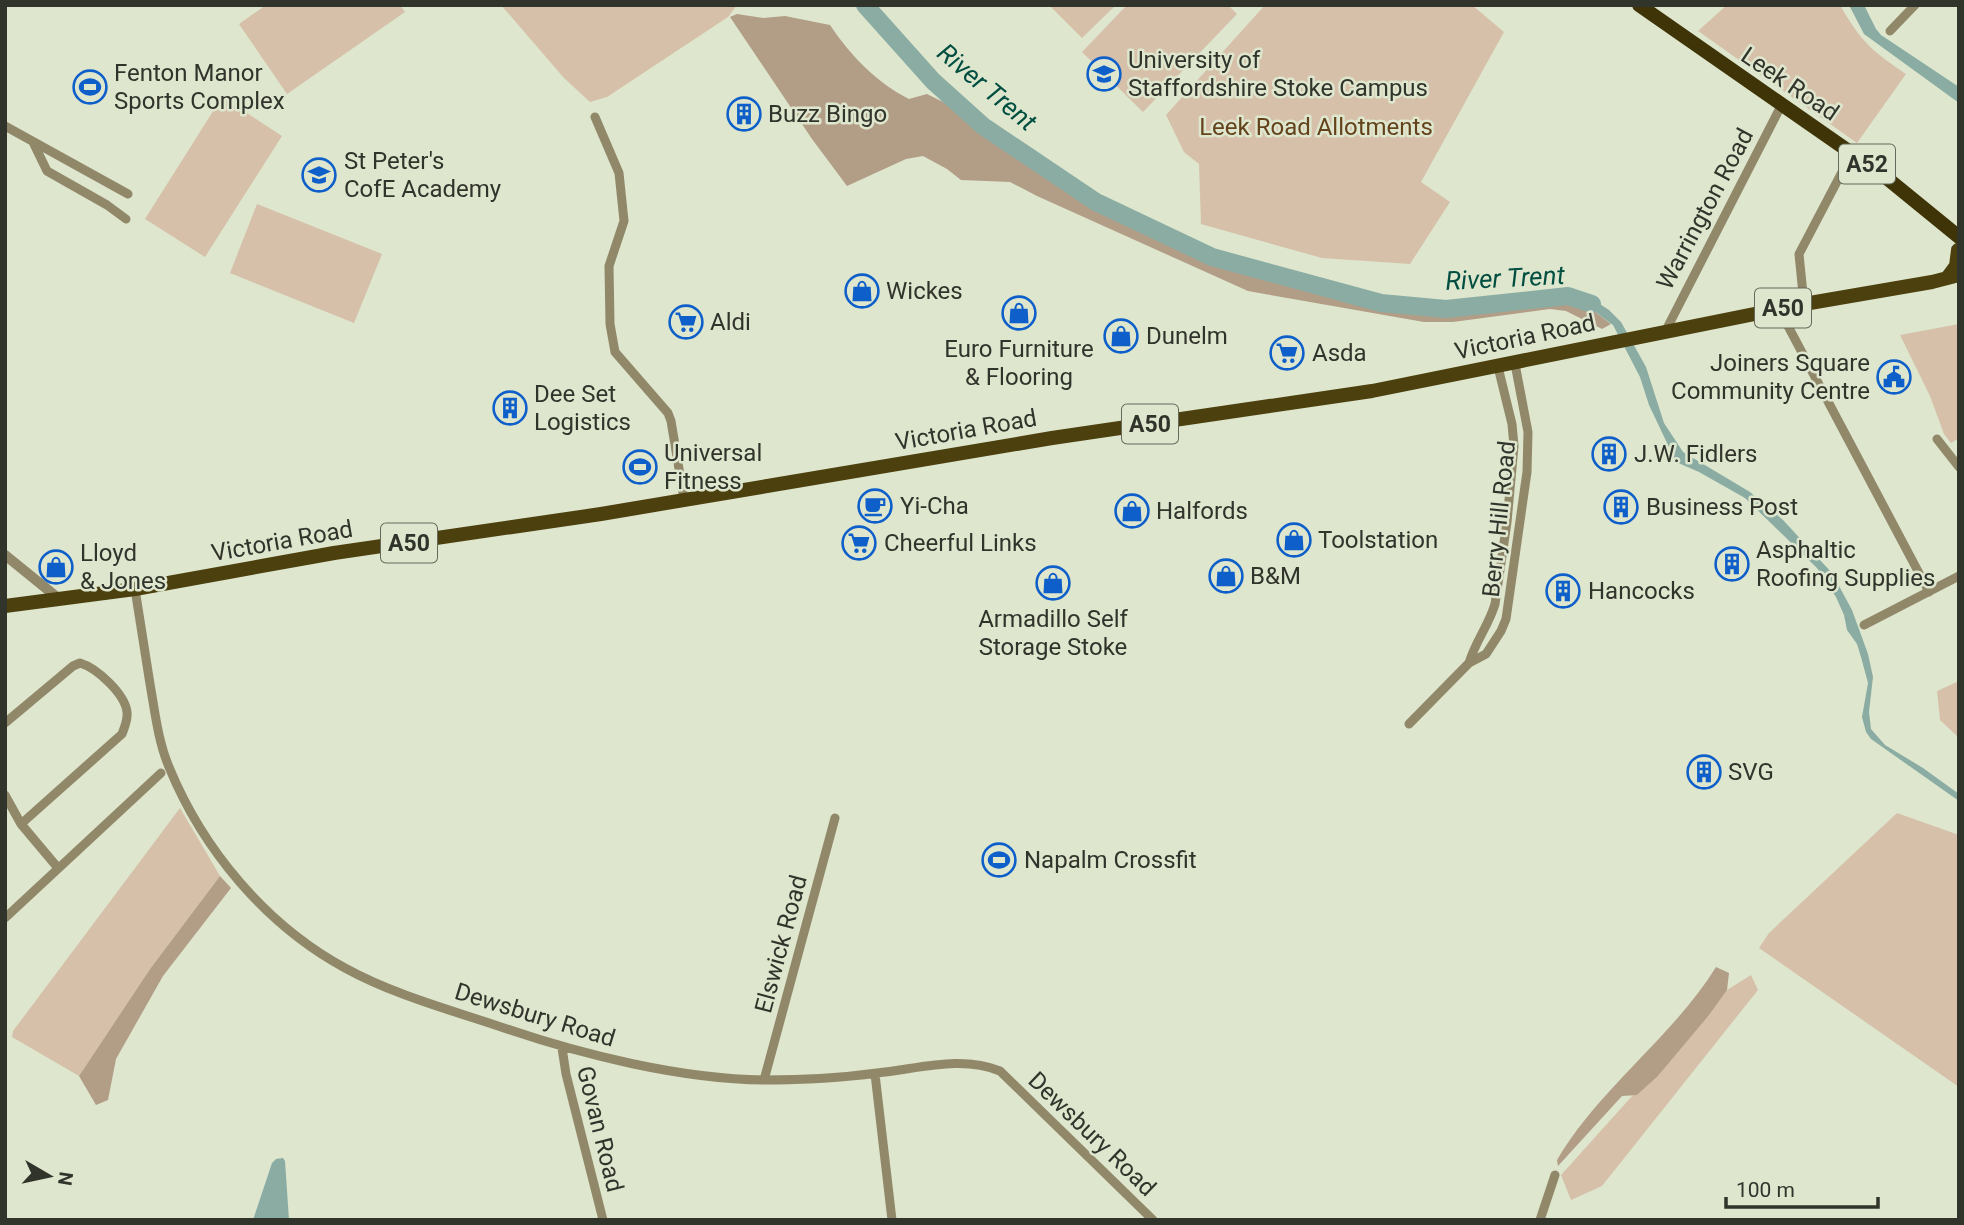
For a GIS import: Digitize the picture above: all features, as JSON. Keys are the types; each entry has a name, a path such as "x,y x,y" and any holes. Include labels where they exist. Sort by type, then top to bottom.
{"highway":[{"name":"Leek Road","path":"1639,5 1883,176 1953,233 1958,250"}],"main road":[{"path":"1955,280 1958,250"},
{"name":"Victoria Road","path":"5,607 135,589 334,553 576,518 1052,438 1372,391 1804,304 1955,280"}],"street":[{"path":"1890,31 1915,5"},
{"name":"Warrington Road","path":"1665,332 1782,106"},
{"path":"595,117 619,173 624,221 609,266 610,324 615,352 668,413 684,499"},
{"path":"5,126 128,194"},
{"path":"32,140 47,171 126,219"},
{"path":"1804,304 1799,254 1852,153"},
{"path":"1779,309 1929,592"},
{"name":"Berry Hill Road","path":"1409,724 1469,663 1486,654 1501,631 1509,608 1527,472 1528,432 1515,364"},
{"name":"Berry Hill Road","path":"1469,663 1474,645 1489,621 1495,604 1512,476 1512,424 1498,367"},
{"path":"1937,439 1959,467"},
{"path":"5,555 58,598"},
{"path":"1864,625 1959,576"},
{"name":"Dewsbury Road","path":"135,589 157,727 168,765 201,829 234,876 284,925 346,969 400,993 562,1048 695,1074 764,1080 874,1074 959,1063 983,1064 1000,1071 1153,1220"},
{"path":"5,723 72,666 80,663 101,673 125,705 127,713 127,723 122,734 21,824"},
{"path":"5,918 161,773"},
{"path":"5,795 21,824 58,867"},
{"name":"Elswick Road","path":"764,1080 835,818"},
{"name":"Govan Road","path":"562,1048 566,1074 603,1220"},
{"path":"874,1074 892,1220"},
{"path":"1540,1220 1555,1175"}],"green space":[{"path":"266,5 400,5 405,12 287,94 239,24"},
{"path":"501,5 737,5 728,17 607,97 590,102 564,78"},
{"path":"1049,5 1116,5 1082,38"},
{"path":"1127,5 1228,5 1237,14 1143,112 1082,52"},
{"name":"Leek Road Allotments","path":"1265,5 1472,5 1504,32 1421,182 1450,202 1410,264 1322,258 1201,224 1199,164 1184,152 1166,115"},
{"path":"1727,5 1840,5 1868,45 1906,74 1857,143 1698,31"},
{"path":"222,97 282,136 205,257 145,219"},
{"path":"257,204 382,254 354,323 230,273"},
{"path":"1959,324 1959,438 1951,443 1944,434 1930,396 1900,335"},
{"path":"1959,681 1959,738 1940,720 1937,691"},
{"path":"180,808 220,876 150,969 79,1076 12,1037 13,1031"},
{"path":"1897,813 1959,835 1959,1087 1759,948 1769,933"},
{"path":"1751,975 1758,990 1602,1186 1571,1200 1561,1175 1633,1095 1637,1095 1657,1077 1727,990"}],"shaded area":[{"path":"737,14 763,18 785,16 830,25 865,67 897,92 909,99 927,94 947,104 1008,152 1098,208 1156,238 1215,263 1258,277 1400,309 1449,313 1528,303 1577,303 1590,308 1611,324 1602,329 1566,311 1550,309 1453,322 1424,322 1248,291 1010,182 961,180 923,156 906,159 847,186 730,17"},
{"path":"220,876 231,888 163,976 116,1059 108,1100 96,1105 79,1076 150,969"},
{"path":"1716,967 1729,973 1727,990 1709,1015 1657,1077 1637,1095 1622,1096 1558,1166 1557,1160 1574,1134 1679,1017"}],"water":[{"path":"1849,5 1864,5 1881,35 1959,87 1959,103 1864,34"},
{"path":"1568,292 1589,297 1621,322 1646,367 1664,423 1683,452 1750,492 1783,520 1832,573 1852,610 1868,654 1873,677 1869,712 1871,729 1885,745 1959,794 1959,801 1871,739 1862,717 1868,683 1857,644 1847,630 1836,597 1817,568 1745,498 1676,462 1649,405 1640,377 1613,325 1590,308 1577,303"},
{"path":"283,1158 289,1220 253,1220 272,1163"}],"waterway":[{"name":"River Trent","path":"865,5 933,81 983,126 1096,202 1212,257 1381,303 1446,309 1568,296 1592,304"}],"place":[{"name":"University of Staffordshire Stoke Campus","path":"1104,74"},
{"name":"Fenton Manor Sports Complex","path":"90,87"},
{"name":"Buzz Bingo","path":"744,114"},
{"name":"St Peter's CofE Academy","path":"319,175"},
{"name":"Wickes","path":"862,291"},
{"name":"Euro Furniture & Flooring","path":"1019,313"},
{"name":"Aldi","path":"686,322"},
{"name":"Dunelm","path":"1121,336"},
{"name":"Asda","path":"1287,353"},
{"name":"Joiners Square Community Centre","path":"1894,377"},
{"name":"Dee Set Logistics","path":"510,408"},
{"name":"J.W. Fidlers","path":"1609,454"},
{"name":"Universal Fitness","path":"640,467"},
{"name":"Yi-Cha","path":"875,506"},
{"name":"Business Post","path":"1621,507"},
{"name":"Halfords","path":"1132,511"},
{"name":"Toolstation","path":"1294,540"},
{"name":"Cheerful Links","path":"859,543"},
{"name":"Asphaltic Roofing Supplies","path":"1732,564"},
{"name":"Lloyd & Jones","path":"56,567"},
{"name":"B&M","path":"1226,576"},
{"name":"Armadillo Self Storage Stoke","path":"1053,583"},
{"name":"Hancocks","path":"1563,591"},
{"name":"SVG","path":"1704,772"},
{"name":"Napalm Crossfit","path":"999,860"}]}
